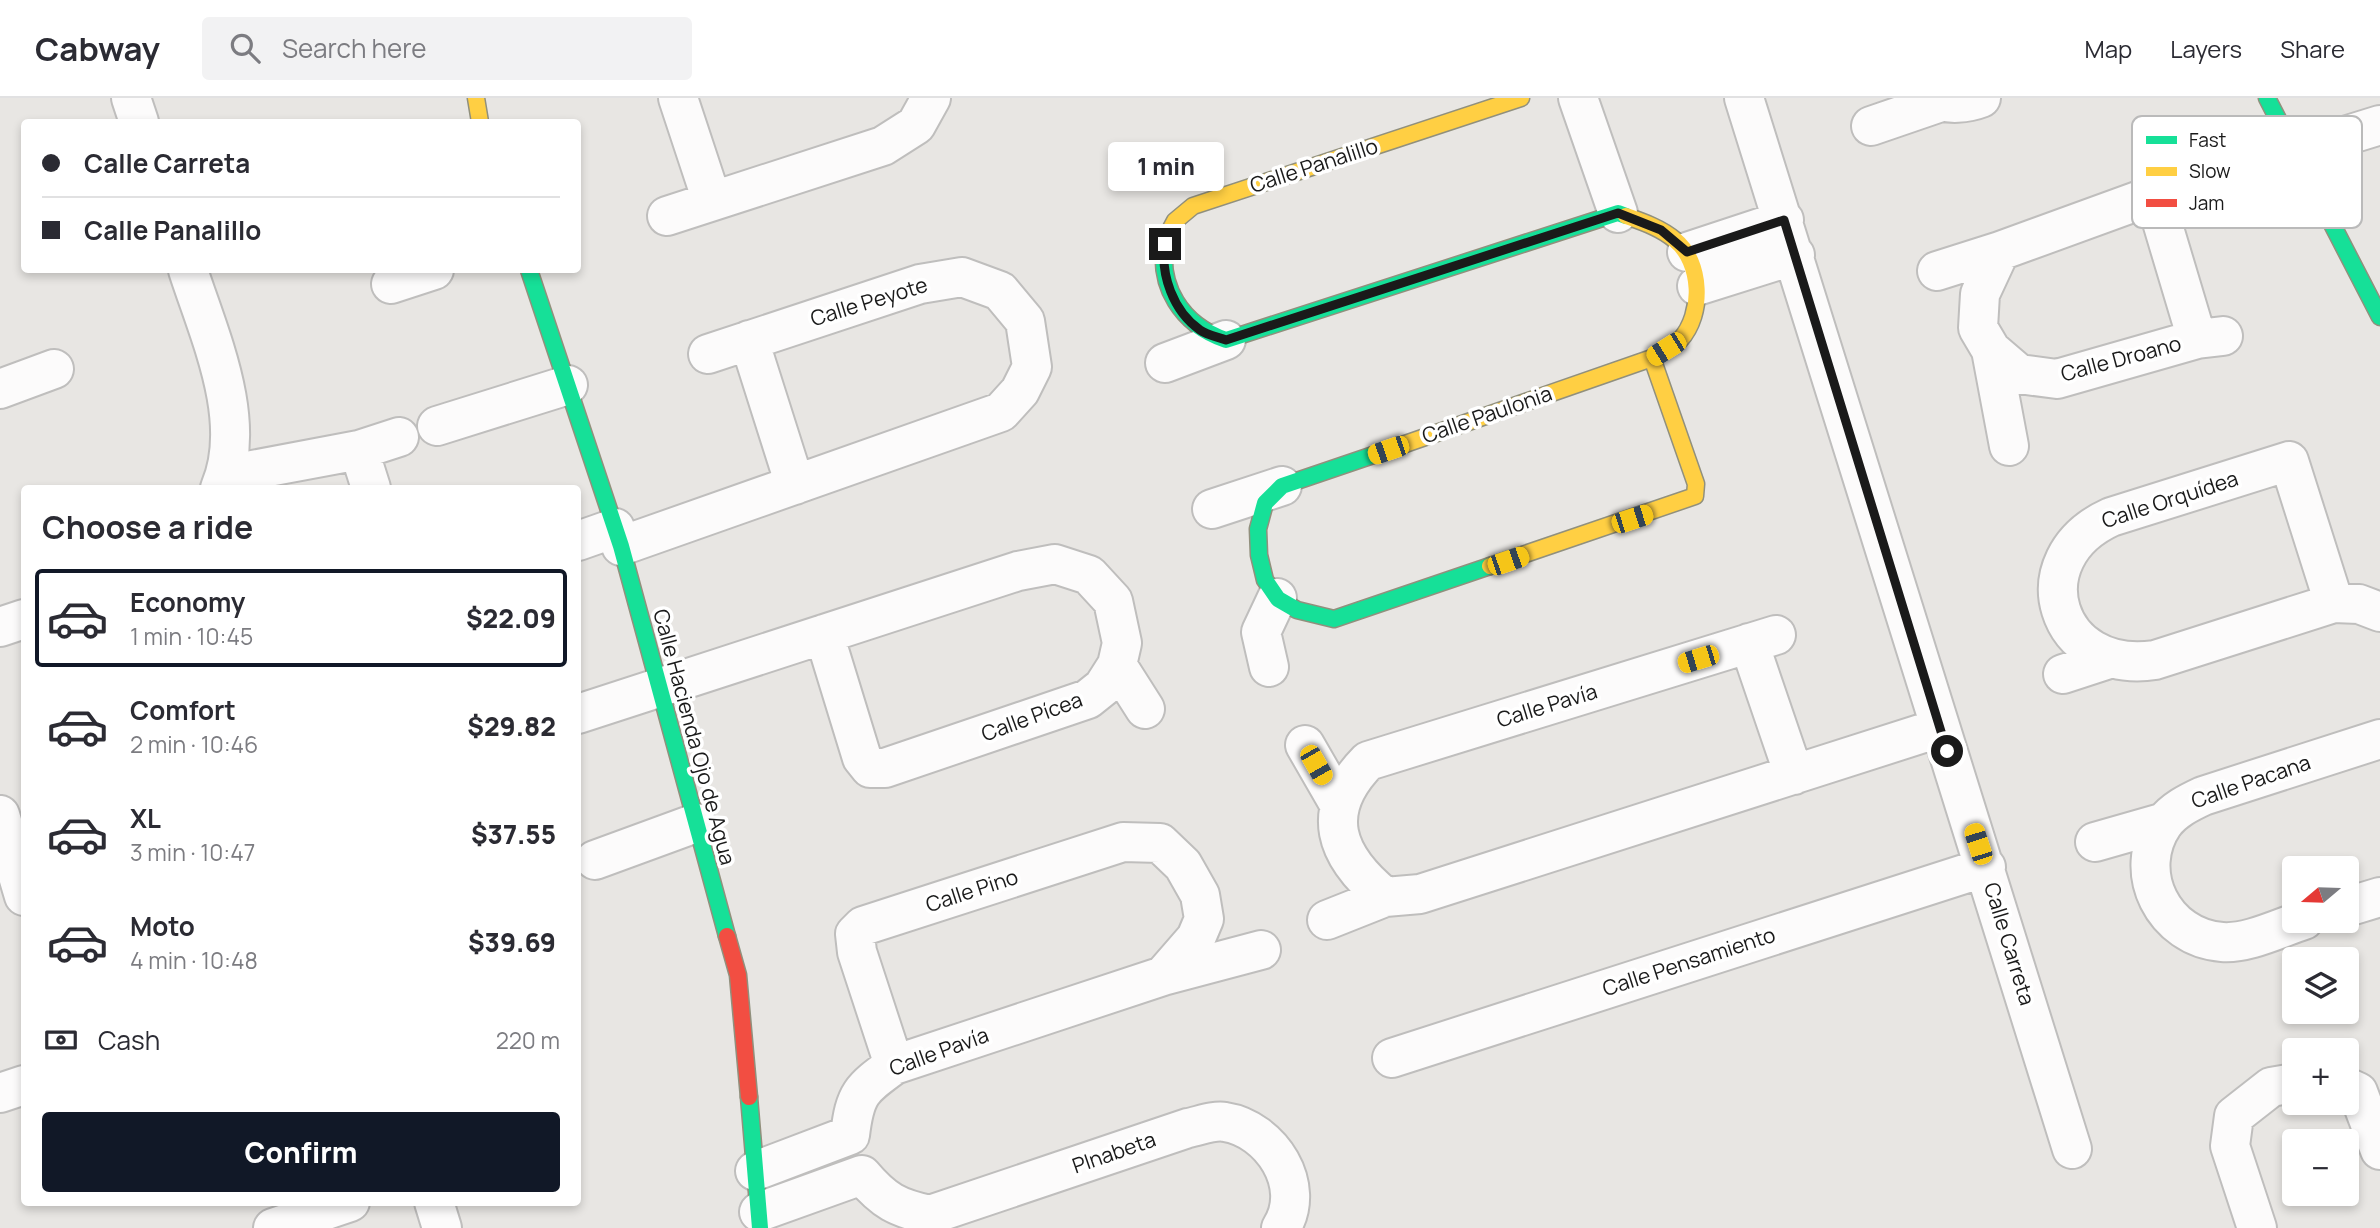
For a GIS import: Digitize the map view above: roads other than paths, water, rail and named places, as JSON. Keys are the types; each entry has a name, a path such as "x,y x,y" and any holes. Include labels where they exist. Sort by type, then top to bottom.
{"street":[{"path":"131,98 138,119"},
{"path":"476,98 480,119"},
{"path":"678,98 712,201"},
{"path":"667,216 883,145 916,125 931,98"},
{"name":"Calle Panalillo","path":"1226,340 1201,330 1188,318 1167,284 1162,262 1171,225 1193,206 1521,98"},
{"path":"1578,98 1618,213"},
{"name":"Calle Carreta","path":"1744,98 2072,1149"},
{"path":"1871,126 1938,100 1969,102 1981,98"},
{"path":"2267,98 2276,116"},
{"path":"2362,131 2380,125"},
{"path":"1937,271 2132,203"},
{"path":"1166,363 1226,340 1618,213 1661,230 1692,269 1789,237"},
{"name":"Calle Droano","path":"1984,339 2019,374 2057,379 2210,337 2167,228"},
{"path":"2337,228 2374,293"},
{"path":"2000,251 1980,294 1984,339 2008,446"},
{"name":"Calle Paulonia","path":"1212,509 1652,358 1680,340 1694,313 1692,269"},
{"path":"189,273 216,354 231,414 223,482 359,450 399,437"},
{"path":"391,284 425,273"},
{"name":"Calle Hacienda Ojo de Agua","path":"530,273 618,537 738,975 759,1220"},
{"name":"Calle Peyote","path":"708,354 920,284 962,276 1000,291 1025,321 1032,367 1020,391 1001,412"},
{"path":"749,340 795,485"},
{"path":"1282,486 1264,504 1258,528 1260,563 1264,575 1278,598 1314,616 1334,619 1695,496 1696,484 1652,358"},
{"path":"0,389 54,369"},
{"path":"437,426 568,385"},
{"path":"581,541 618,537 795,485 1052,395"},
{"path":"359,450 369,485"},
{"name":"Calle Orquídea","path":"2334,603 2289,461 2111,517 2090,527 2073,543 2062,564 2058,587 2061,610 2072,632 2088,648 2109,659 2133,663 2155,660 2334,603 2359,604 2380,612"},
{"path":"581,713 1018,571 1055,564 1089,575 1113,601 1122,643 1117,665 1145,709"},
{"path":"1269,667 1261,632 1278,598"},
{"path":"0,627 21,620"},
{"name":"Calle Pícea","path":"824,634 862,758 870,768 885,768 1072,706 1088,699 1103,687 1117,665"},
{"name":"Calle Pavía","path":"1339,804 1350,780 1368,761 1763,639 1794,775"},
{"path":"2063,674 2109,659"},
{"path":"1327,920 1385,897 1420,894 1939,728"},
{"name":"Calle Pacana","path":"2165,822 2182,806 2203,796 2380,739"},
{"path":"1305,745 1339,804 1341,842 1362,878 1385,897"},
{"path":"2095,842 2165,822"},
{"path":"2165,822 2154,842 2150,866 2153,889 2163,910 2180,928 2200,938 2224,942 2247,939 2282,927"},
{"path":"595,860 696,823"},
{"path":"3,839 21,888"},
{"name":"Calle Pino","path":"894,1065 857,952 855,934 863,926 1123,842 1160,843 1183,865 1200,895 1204,919 1196,938 1163,976"},
{"name":"Calle Pensamiento","path":"1392,1058 1986,867"},
{"path":"2359,903 2380,897"},
{"name":"Calle Pavía","path":"755,1171 850,1135 853,1110 863,1087 894,1065 1163,976 1261,950"},
{"path":"2257,1228 2230,1146 2234,1116 2271,1087 2282,1085"},
{"path":"0,1093 21,1086"},
{"path":"2359,1095 2380,1150"},
{"name":"PInabeta","path":"932,1221 1188,1128 1224,1121 1258,1133 1290,1206"},
{"path":"759,1220 862,1175 880,1196 932,1221"},
{"path":"273,1228 338,1206"},
{"path":"435,1206 442,1228"}]}
